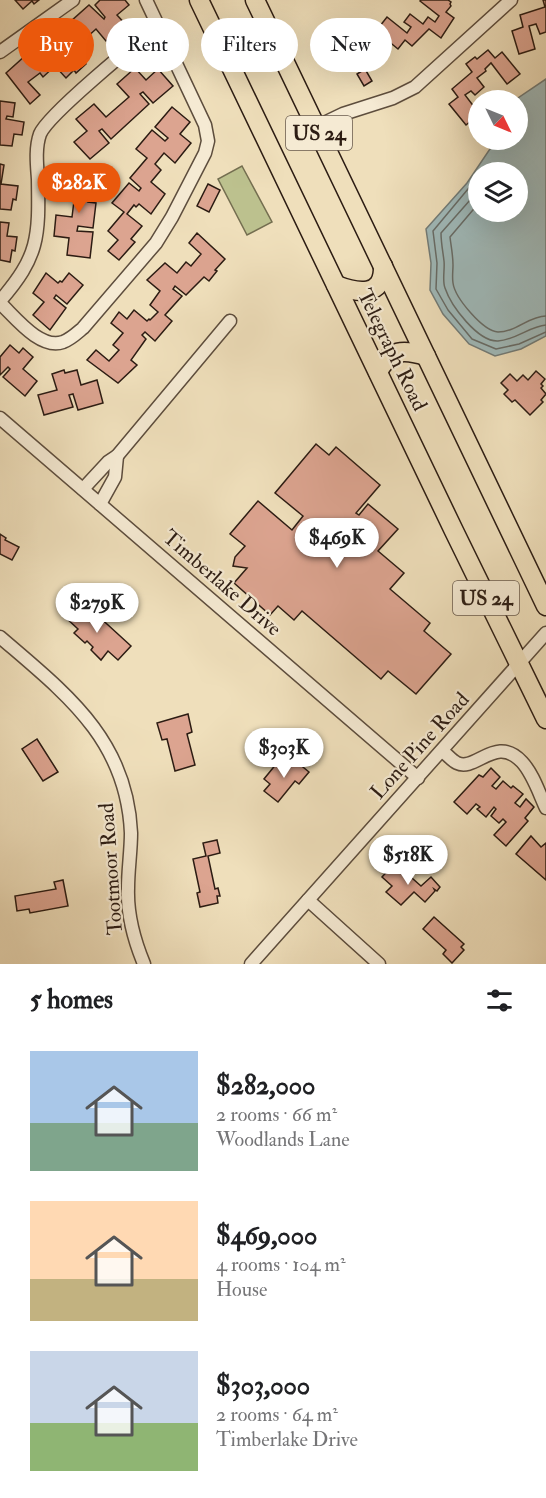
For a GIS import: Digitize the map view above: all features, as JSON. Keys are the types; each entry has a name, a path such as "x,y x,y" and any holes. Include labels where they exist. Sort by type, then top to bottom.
{"highway":[{"name":"Telegraph Road","path":"199,0 546,719"},
{"name":"Telegraph Road","path":"255,0 546,606"},
{"path":"336,285 357,292 370,290 381,279 383,266"},
{"path":"378,372 384,360 394,354 412,352 426,356"}],"street":[{"path":"0,52 73,0"},
{"path":"146,0 154,18"},
{"path":"316,127 342,114 393,98 415,87 511,0"},
{"path":"106,70 56,114 41,133 37,156 38,221 35,243 27,264 0,302 40,339 47,342 64,342 83,328 156,243 205,153 208,133 206,125 180,72"},
{"path":"83,489 108,462 117,456 230,321"},
{"name":"Timberlake Drive","path":"0,418 418,778"},
{"path":"100,504 115,477 117,456"},
{"name":"Lone Pine Road","path":"251,964 546,633"},
{"name":"Tootmoor Road","path":"0,637 69,699 91,723 111,753 127,799 131,834 129,910 136,945 144,964"},
{"path":"442,751 460,764 471,763 494,752 516,757 530,773 546,808"},
{"path":"308,900 379,964"}],"green space":[{"path":"242,166 272,222 247,235 218,179"}],"water":[{"path":"546,79 546,336 521,349 495,356 469,344 443,314 430,290 431,263 426,229 468,182 468,222 528,222 528,162 481,162 489,150 528,150 528,91"}],"building":[{"path":"15,0 39,0 34,4 32,1 23,9"},
{"path":"100,0 125,0 129,5 117,15 120,18 106,18 106,41 96,29 94,31 94,18 74,18 89,5 104,19 105,17 95,5"},
{"path":"448,0 451,6 446,12 454,18 441,38 429,29 412,46 405,40 398,49 392,44 392,21 407,33 411,27 404,22 410,14 423,24 428,17 435,22 439,16 420,1"},
{"path":"543,0 546,0 546,32 540,34 536,24 529,26 535,49 519,54 512,31 523,27 520,15 545,7"},
{"path":"488,50 495,58 502,52 520,74 507,84 491,63 485,69 486,71 477,78 484,87 481,90 468,90 465,95 468,99 468,123 466,125 449,104 458,97 452,89 472,72 466,64 475,57 477,59"},
{"path":"18,62 18,72 48,72 43,77 40,73 28,82 40,95 30,104 6,73"},
{"path":"60,72 72,72 66,78"},
{"path":"130,72 139,72 146,80 155,72 161,72 173,86 153,103 143,92 140,94 149,104 111,139 102,129 99,131 109,143 90,159 74,142 87,131 76,119 94,104 106,117 129,97 117,84"},
{"path":"367,72 372,81 364,86 357,74"},
{"path":"0,101 15,103 13,117 7,116 6,119 24,122 22,135 14,134 12,146 0,145"},
{"path":"172,107 190,122 180,134 191,143 175,163 164,153 155,164 161,170 151,182 165,194 151,214 139,204 136,207 134,205 127,214 142,226 131,239 135,242 119,260 108,251 118,240 108,231 124,212 112,203 129,183 139,191 141,188 130,178 147,158 136,149 152,130 165,141 168,138 155,127"},
{"path":"0,164 4,165 1,184 18,186 16,200 13,199 11,210 0,209"},
{"path":"76,172 99,174 96,199 89,198 88,202 96,203 93,228 78,226 77,231 93,232 90,258 67,255 69,238 54,236 56,215 72,217 74,201 57,199 58,187 74,188"},
{"path":"208,184 220,190 209,212 197,206"},
{"path":"0,222 9,223 7,236 17,237 15,251 12,250 10,262 0,260"},
{"path":"197,233 225,259 209,281 204,277 186,295 175,286 173,289 182,296 165,315 172,321 155,341 145,332 142,335 146,339 131,360 137,365 118,383 87,360 96,350 109,361 119,350 113,345 123,333 111,323 119,312 127,319 134,310 147,321 158,312 150,305 160,291 147,280 165,263 177,273 186,262 191,266 201,254 189,243"},
{"path":"46,273 58,283 62,282 69,273 83,285 67,304 56,295 54,298 66,308 50,330 33,315 44,302 33,293"},
{"path":"10,345 19,353 23,348 33,357 23,369 37,381 25,396 3,377 10,369 8,367 0,375 0,357"},
{"path":"64,370 65,373 77,370 81,385 97,380 103,403 78,410 73,394 69,395 73,407 44,415 38,395 57,390 52,374"},
{"path":"536,371 545,379 541,388 546,394 541,400 543,402 530,415 515,400 512,402 504,394 508,390 501,383 510,374 517,381 523,375 528,380"},
{"path":"316,444 329,455 336,447 380,485 356,513 359,515 368,504 398,529 378,551 404,573 390,589 430,623 424,631 451,654 416,694 388,671 381,679 302,611 294,620 278,606 270,615 234,583 247,568 233,566 235,557 245,546 230,534 258,501 292,530 303,516 275,493"},
{"path":"0,534 6,538 5,540 19,547 12,560 0,554"},
{"path":"76,604 92,618 96,614 131,646 118,660 108,651 101,660 91,650 93,647 87,641 85,643 74,633 78,629 65,617"},
{"path":"188,714 192,732 187,734 195,765 175,771 167,739 162,740 157,723"},
{"path":"37,739 58,772 43,781 22,749"},
{"path":"292,758 309,772 299,784 295,781 278,802 264,791 270,784 264,779 277,763 283,768"},
{"path":"491,768 500,777 492,786 496,789 503,781 511,788 513,786 523,794 515,803 520,807 526,799 534,807 525,818 528,821 506,846 494,835 506,822 503,819 499,823 491,816 496,809 494,807 486,817 477,809 480,807 476,804 467,814 454,802 479,775 483,777"},
{"path":"531,836 541,847 546,843 546,880 516,854"},
{"path":"217,840 220,853 208,856 215,889 218,888 220,896 217,896 218,903 200,907 197,893 200,892 193,859 206,856 203,843"},
{"path":"395,863 421,886 431,877 440,887 437,891 434,889 435,891 425,902 414,892 401,905 386,892 392,886 382,877"},
{"path":"63,880 68,906 30,913 29,909 17,911 15,896 56,889 54,882"},
{"path":"434,917 464,944 461,947 464,950 452,963 443,954 446,950 423,929"}]}
